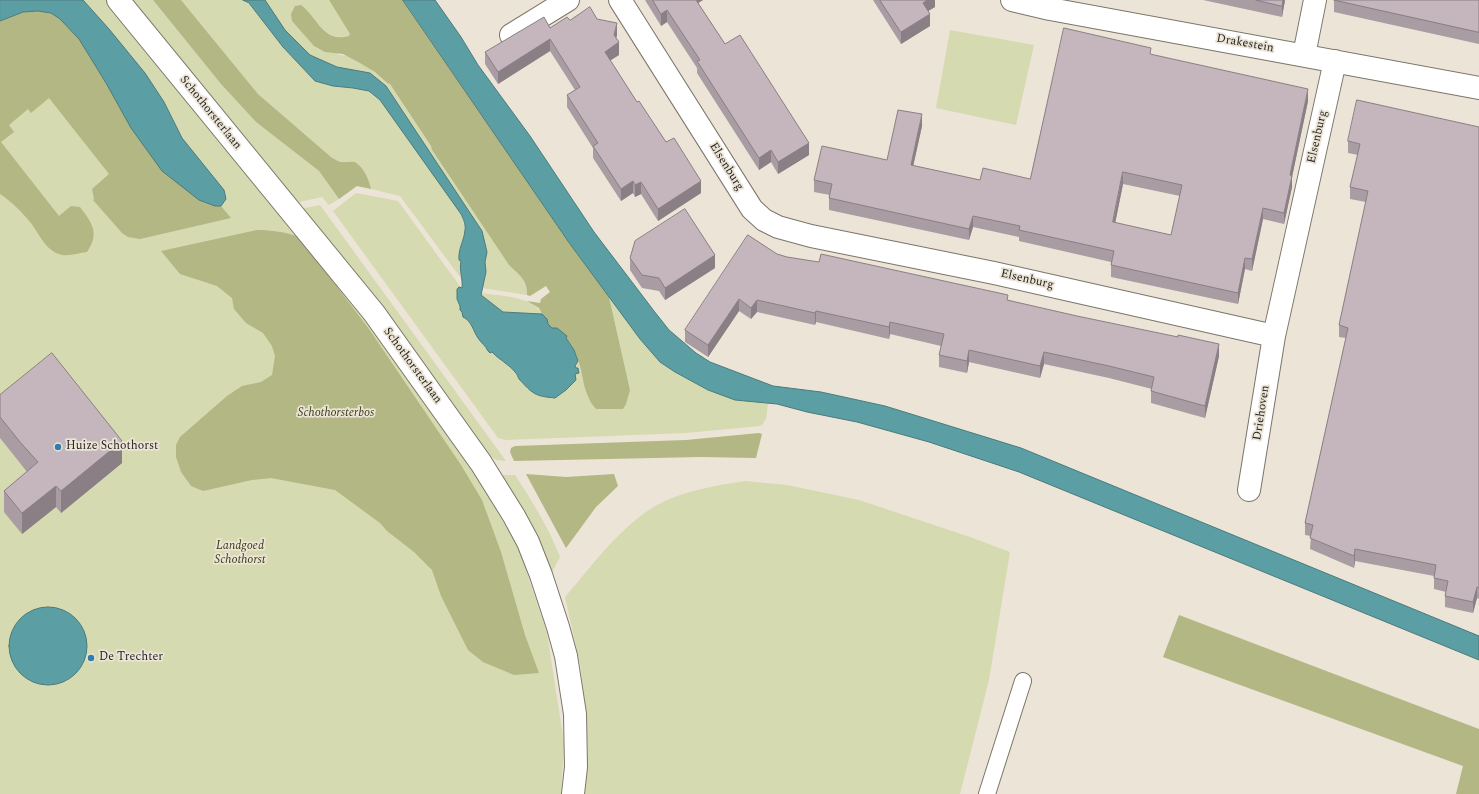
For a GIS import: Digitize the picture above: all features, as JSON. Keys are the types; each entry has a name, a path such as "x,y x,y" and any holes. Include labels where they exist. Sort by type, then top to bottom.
{"street":[{"name":"Schothorsterlaan","path":"118,0 374,313 481,463 514,516 528,542 541,575 566,656 576,714 576,767 573,794"},
{"path":"511,35 568,0"},
{"name":"Elsenburg","path":"620,0 752,208 764,220 811,236 994,273 1274,336 1335,61"},
{"name":"Drakestein","path":"1012,0 1050,9 1479,88"},
{"path":"1304,55 1315,0"},
{"name":"Driehoven","path":"1249,490 1274,336"}],"lane":[{"path":"987,794 1023,681"}],"green space":[{"name":"Landgoed Schothorst","path":"0,0 108,0 375,326 468,462 518,546 547,633 564,743 561,794 0,794"},
{"path":"130,0 153,0 221,84 256,122 319,171 339,199 329,205 322,197 295,203"},
{"path":"153,0 181,0 258,94 331,157 341,162 355,162 358,164 366,174 371,189 357,186 339,199 319,171 256,122 221,84"},
{"path":"181,0 243,0 249,3 283,47 315,81 333,86 369,91 380,100 461,213 465,230 461,247 460,270 463,281 400,196 371,189 366,174 358,164 355,162 341,162 331,157 258,94"},
{"path":"265,0 329,0 350,36 336,37 330,34 321,27 308,11 339,55 347,56 363,64 390,84 509,265 526,285 527,295 482,288 486,272 485,262 487,252 415,130 386,86 370,73 337,67 310,55 285,30"},
{"path":"329,0 403,0 570,244 609,297 630,390 623,409 596,409 592,404 586,392 577,357 566,338 567,337 557,328 552,328 539,308 527,301 540,303 541,299 550,292 546,286 530,296 527,295 526,285 509,265 390,84 375,72 343,54 325,52 314,46 292,21 291,14 295,6 301,5 327,33 340,37 349,36 350,34"},
{"path":"38,11 51,13 60,19 79,39 131,128 215,206 221,206 231,218 140,239 128,237 122,233 93,200 92,189 109,174 49,98 31,113 28,109 9,125 14,132 1,142 59,216 71,206 80,207 91,223 94,234 87,252 71,255 56,253 43,242 34,227 23,214 0,194 0,21 23,12"},
{"path":"950,30 1034,45 1016,125 936,108"},
{"path":"356,193 398,201 462,289 457,299 462,311 474,328 477,337 487,349 501,361 509,365 530,391 538,396 575,374 575,366 578,361 588,398 596,409 630,390 609,297 640,339 660,362 708,390 735,400 768,403 766,420 765,419 763,424 760,426 686,433 505,440 498,438 333,211"},
{"path":"320,205 506,461 497,460 486,455 300,209"},
{"name":"Schothorsterbos","path":"257,230 268,230 299,237 369,329 461,465 482,500 501,552 525,635 539,673 514,675 483,662 468,650 441,596 432,570 414,552 387,531 380,523 335,490 271,478 252,480 203,491 191,486 181,472 176,457 176,445 180,437 227,396 242,386 261,382 272,375 275,356 272,346 263,333 246,323 234,309 232,298 217,286 180,274 161,251"},
{"path":"481,293 524,300 538,308 542,314 503,312 481,295"},
{"path":"759,433 762,434 756,458 700,457 514,461 510,452 511,448 515,446 686,440"},
{"path":"526,474 566,477 614,474 618,486 596,507 566,548"},
{"path":"500,475 515,475 551,536 560,557 550,576"},
{"path":"745,481 787,485 859,500 1010,552 989,680 960,794 582,794 588,749 581,669 565,597 615,539 649,510 683,494"},
{"path":"1179,615 1479,729 1479,794 1456,794 1463,766 1163,657"}],"water":[{"path":"0,0 83,0 145,73 164,102 182,138 224,190 226,199 221,206 215,206 199,200 162,171 131,128 79,39 60,19 51,13 38,11 23,12 0,21"},
{"path":"243,0 265,0 285,30 310,55 337,67 370,73 386,86 482,231 487,252 485,262 486,272 481,295 503,312 542,314 552,328 557,328 567,336 566,338 574,350 578,361 575,366 578,368 579,373 575,374 576,380 566,390 555,398 538,395 531,391 511,368 492,352 490,353 488,351 470,324 463,317 457,299 457,289 459,287 462,288 460,268 461,261 459,260 459,256 465,230 461,214 380,100 369,91 333,86 315,81 283,47 249,3"},
{"path":"403,0 435,0 461,37 478,65 530,136 594,232 654,311 669,330 696,353 710,362 773,386 821,392 885,406 1021,448 1479,636 1479,660 1019,472 929,442 857,422 807,412 777,404 735,400 708,390 675,372 660,362 640,339 570,244"},
{"path":"48,607 63,610 70,614 80,624 84,631 87,646 84,661 80,668 70,678 63,682 48,685 33,682 26,678 16,668 12,661 9,646 12,631 16,624 26,614 33,610"}],"building":[{"path":"653,0 696,0 725,44 740,35 809,143 778,162 771,150 759,158 697,61 700,60 667,10 661,14"},
{"path":"880,0 927,0 923,3 930,14 901,32"},
{"path":"1256,0 1283,0 1282,6"},
{"path":"1334,0 1479,0 1479,32"},
{"path":"590,7 597,19 617,23 614,35 619,42 605,52 637,102 639,101 666,142 674,138 701,181 658,209 641,182 635,185 633,181 621,189 593,146 598,143 567,95 580,87 550,39 498,72 485,52 544,17 550,28 567,17 570,20"},
{"path":"1064,28 1151,48 1150,54 1308,89 1290,175 1292,176 1284,213 1263,208 1252,259 1245,258 1238,293 1111,265 1114,251 1019,230 1020,226 973,216 969,229 829,198 832,184 814,180 822,146 887,160 898,110 922,114 911,165 980,180 983,168 1030,179","holes":["1123,172 1182,185 1171,235 1113,222"]},
{"path":"1357,100 1479,127 1479,588 1477,587 1473,602 1445,596 1448,581 1434,578 1436,565 1355,549 1354,556 1310,538 1313,525 1305,523 1348,328 1339,325 1368,191 1350,187 1360,144 1348,141"},
{"path":"685,209 715,255 665,288 659,278 642,275 630,258 635,241"},
{"path":"748,235 777,254 787,257 819,262 821,254 1008,295 1007,300 1077,316 1219,344 1205,406 1151,391 1154,377 1109,366 1044,352 1040,366 969,350 967,361 939,355 944,334 890,322 889,327 757,300 751,308 739,299 708,345 685,330"},
{"name":"Huize Schothorst","path":"52,353 122,441 61,491 56,486 22,513 4,491 38,462 0,417 0,395"}],"place":[{"name":"Huize Schothorst","path":"58,447"},
{"name":"De Trechter","path":"91,658"}]}
